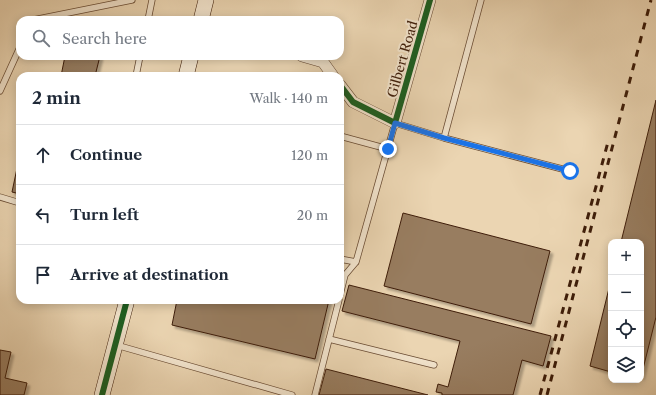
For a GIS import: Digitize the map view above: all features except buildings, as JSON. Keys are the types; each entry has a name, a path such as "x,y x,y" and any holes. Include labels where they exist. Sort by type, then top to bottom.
{"street":[{"path":"202,16 206,0"},
{"name":"Gilbert Road","path":"395,123 430,0"},
{"path":"187,72 190,60"},
{"path":"316,60 323,62 330,72"},
{"path":"344,90 353,102 395,123"},
{"path":"102,395 126,304"}],"lane":[{"path":"53,16 132,0"},
{"path":"149,16 152,0"},
{"path":"444,138 481,0"},
{"path":"0,91 16,56"},
{"path":"137,72 139,60"},
{"path":"344,279 345,275 356,262 395,123 444,138 570,171"},
{"path":"344,137 388,149"},
{"path":"0,197 16,202"},
{"path":"344,260 356,262"},
{"path":"315,395 338,304"},
{"path":"329,339 434,366"},
{"path":"115,344 292,395"}],"railway":[{"path":"547,395 651,0"},
{"path":"540,395 608,142"}],"cycle path":[{"path":"344,90 353,102 395,123 430,0"},
{"path":"102,395 126,304"}],"route":[{"path":"388,149 395,123 444,138 570,171"}]}
